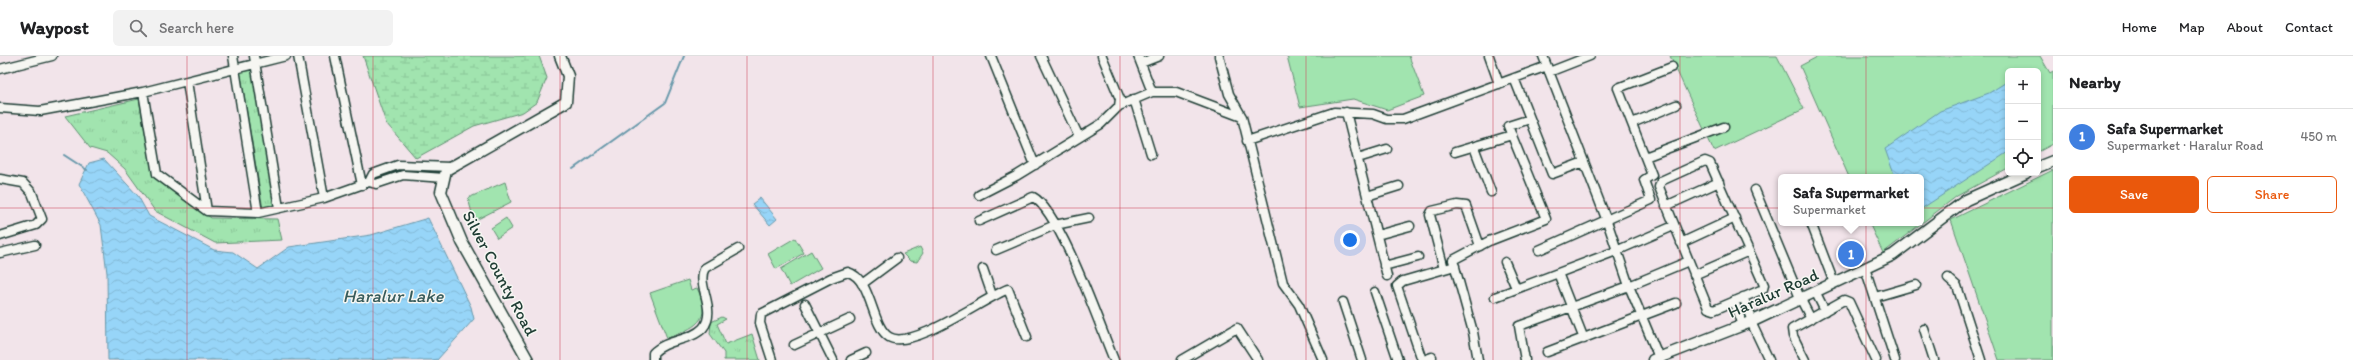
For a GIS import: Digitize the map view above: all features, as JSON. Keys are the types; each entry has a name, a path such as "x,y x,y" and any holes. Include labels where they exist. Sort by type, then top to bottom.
{"street":[{"path":"0,69 52,56"},
{"path":"233,56 258,214"},
{"path":"0,108 40,111 143,92 236,69 254,59 286,56"},
{"path":"298,56 324,198"},
{"path":"335,56 365,183"},
{"path":"365,183 373,174 398,165 450,167 566,102 568,76 560,56"},
{"path":"991,56 1034,165"},
{"path":"1042,56 1079,137"},
{"path":"1102,56 1120,99 1119,106"},
{"path":"1152,92 1139,60 1159,56"},
{"path":"1219,56 1229,94 1242,117 1284,283 1299,305 1323,360"},
{"path":"1489,56 1499,84"},
{"path":"1543,56 1607,221 1616,251 1657,359"},
{"path":"1247,141 1334,112 1373,114 1387,119 1403,119 1514,78 1590,56"},
{"path":"254,59 279,208"},
{"path":"1539,250 1607,221 1651,200 1644,180 1652,176 1618,88 1672,67"},
{"path":"1514,78 1552,174 1584,162"},
{"path":"187,81 207,211"},
{"path":"143,92 157,174 207,211 258,214 324,198 365,183 376,184 403,175 444,178"},
{"path":"979,195 1034,165 1101,124 1119,106 1152,92 1176,92 1242,117"},
{"path":"1134,99 1151,154"},
{"path":"1632,123 1676,105"},
{"path":"1346,112 1387,276"},
{"path":"1478,360 1473,332 1453,260 1480,246 1546,219 1508,126 1530,119"},
{"path":"1644,157 1724,127"},
{"path":"1455,152 1512,135"},
{"path":"1474,147 1491,192"},
{"path":"1358,158 1387,149"},
{"path":"1705,161 1710,163 1764,288 1734,302 1711,310 1694,275 1666,206 1659,187 1661,181 1705,161"},
{"path":"2041,167 2053,161"},
{"name":"Silver County Road","path":"450,167 446,170 441,192 462,242 528,360"},
{"name":"Haralur Road","path":"1657,359 1749,323 1893,255 1966,200 2019,176"},
{"path":"0,179 23,183 32,193 42,219 36,225 0,236"},
{"path":"1666,206 1719,182"},
{"path":"1367,196 1399,186"},
{"path":"1755,190 1800,298 1811,319"},
{"path":"979,221 1033,197 1041,201 1055,225 1087,292 1114,360"},
{"path":"1444,269 1430,216 1432,212 1457,204 1466,206 1480,246"},
{"path":"996,250 1055,225 1089,218"},
{"path":"1681,243 1735,218"},
{"path":"1377,235 1410,226"},
{"path":"1812,226 1834,282"},
{"path":"1495,297 1616,251 1669,228"},
{"path":"0,253 35,245"},
{"path":"653,360 653,353 660,347 704,327 706,322 708,298 701,280 702,272 704,268 738,249"},
{"path":"1694,275 1749,251"},
{"path":"1384,266 1418,257"},
{"path":"862,284 897,258"},
{"path":"1505,262 1516,288"},
{"path":"1525,360 1519,326 1629,286 1684,263"},
{"path":"1432,357 1423,360 1397,286 1403,281 1454,266"},
{"path":"1866,268 1896,360"},
{"path":"983,269 992,295"},
{"path":"772,360 760,323 762,314 842,273 855,274 862,284 886,335 891,338 903,341 952,320 978,306 992,295 1008,289 1027,337"},
{"path":"1558,273 1584,339"},
{"path":"1948,278 1957,286 1981,360"},
{"path":"1875,297 1916,285"},
{"path":"1815,291 1825,311"},
{"path":"1376,292 1398,360"},
{"path":"1743,298 1749,323"},
{"path":"1806,360 1793,336 1792,329 1844,300 1849,302 1876,360"},
{"path":"1343,302 1362,360"},
{"path":"1734,302 1749,323 1769,360"},
{"path":"1547,352 1676,303"},
{"path":"805,304 833,360"},
{"path":"794,345 850,319"},
{"path":"1182,360 1237,328 1258,360"},
{"path":"1924,329 1934,360"},
{"path":"851,360 866,353"}],"green space":[{"path":"363,56 539,56 547,78 537,102 523,112 474,126 416,158 386,123"},
{"path":"1287,56 1409,56 1424,96 1387,110 1353,99 1300,107"},
{"path":"1670,56 1777,56 1804,109 1714,151"},
{"path":"1819,56 2040,56 2050,73 2053,71 2053,144 2041,150 2041,68 2005,68 2005,170 1957,196 1924,221 1924,174 1848,174 1800,66"},
{"path":"252,69 275,207 263,209 240,71"},
{"path":"139,99 153,175 211,218 277,219 282,240 215,243 155,211 125,169 107,153 90,148 65,116"},
{"path":"2053,170 2053,360 1999,360 1951,220"},
{"path":"505,182 511,202 474,221 468,198"},
{"path":"506,218 512,228 497,238 491,228"},
{"path":"1870,226 1918,226 1883,253"},
{"path":"795,238 804,253 776,269 768,254"},
{"path":"920,247 923,253 917,262 910,261 903,254"},
{"path":"811,251 821,268 790,286 781,269"},
{"path":"688,280 691,290 697,288 702,299 702,316 693,326 667,338 650,293"},
{"path":"722,317 726,319 717,324 726,344 752,334 760,360 724,360 724,353 710,334 711,322"}],"water":[{"path":"2005,83 2005,154 1924,207 1924,174 1894,174 1885,149 1940,111 1989,93"},
{"name":"Haralur Lake","path":"104,159 138,196 149,216 214,250 233,252 258,269 289,247 371,235 428,218 471,307 474,319 437,360 108,360 107,273 101,225 79,184 89,163"},
{"path":"760,198 777,219 770,225 752,204"}],"waterway":[{"path":"573,169 665,103 684,56"},
{"path":"64,155 87,170"}],"place":[{"name":"Safa Supermarket","path":"1851,254"}]}
